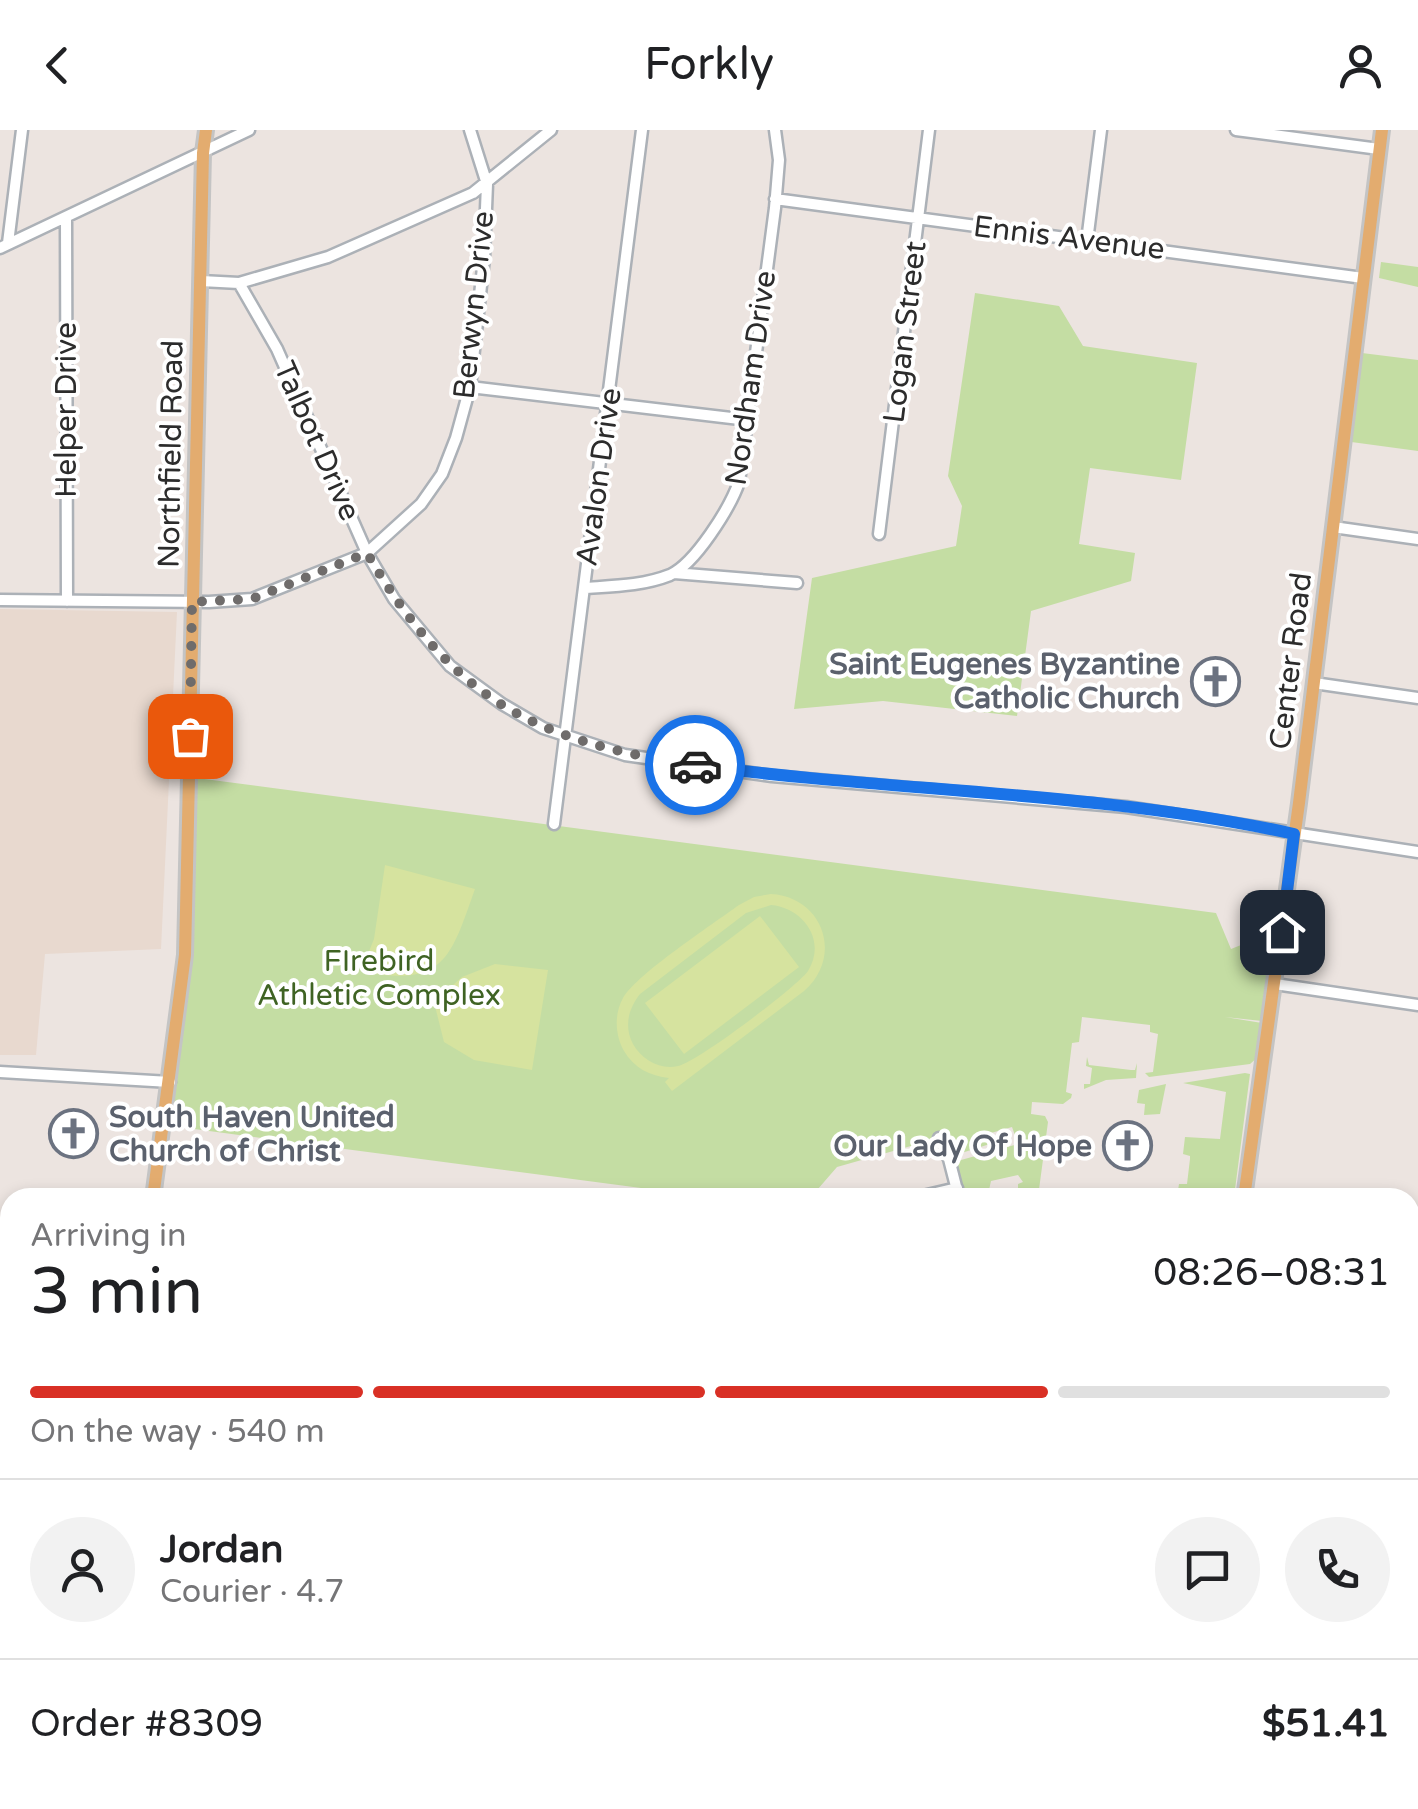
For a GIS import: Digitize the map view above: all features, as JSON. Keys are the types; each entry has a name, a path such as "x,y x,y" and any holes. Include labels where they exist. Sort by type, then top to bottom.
{"main road":[{"name":"Northfield Road","path":"154,1188 185,955 206,130"},
{"name":"Center Road","path":"1245,1188 1314,683 1382,130"}],"street":[{"path":"4,245 22,130"},
{"path":"4,245 250,130"},
{"name":"Berwyn Drive","path":"0,600 252,599 367,553 421,504 442,474 470,387 484,258 487,184 470,130"},
{"path":"201,282 239,282 328,258 474,194 551,130"},
{"name":"Avalon Drive","path":"554,824 642,130"},
{"name":"Nordham Drive","path":"674,574 731,504 739,482 776,199 776,130"},
{"name":"Logan Street","path":"879,534 929,130"},
{"path":"1087,241 1100,130"},
{"path":"1236,130 1379,149"},
{"name":"Ennis Avenue","path":"776,199 1364,278"},
{"name":"Helper Drive","path":"66,218 67,602"},
{"name":"Talbot Drive","path":"239,282 277,350 367,553 394,599 450,666 522,716 566,737 625,755 772,776 1126,807 1418,852"},
{"path":"470,387 748,420"},
{"path":"1333,527 1418,540"},
{"path":"698,547 700,567 707,574"},
{"path":"584,588 637,584 674,574 797,583"},
{"path":"1314,683 1418,698"},
{"path":"1275,984 1418,1005"},
{"path":"0,1072 170,1082"},
{"path":"939,1138 957,1188"}],"shaded area":[{"path":"0,609 177,612 161,949 45,954 36,1055 0,1055"}],"green space":[{"path":"1381,262 1418,267 1418,287 1379,278"},
{"path":"975,293 1059,306 1083,346 1197,363 1181,480 1090,468 1079,544 1135,553 1131,581 1031,611 1017,716 883,701 794,709 812,578 956,546 962,506 948,476"},
{"path":"1354,352 1418,360 1418,451 1344,441"},
{"name":"FIrebird Athletic Complex","path":"189,777 1216,913 1231,949 1274,932 1262,1021 1225,1017 1262,1023 1258,1057 1250,1064 1149,1077 1145,1073 1153,1072 1158,1034 1150,1032 1150,1025 1082,1017 1079,1042 1072,1043 1066,1092 1072,1094 1071,1098 1063,1104 1032,1102 1031,1114 1045,1116 1048,1122 1039,1188 1018,1188 1023,1182 1018,1175 991,1181 989,1188 961,1188 954,1162 1018,1144 1012,1127 991,1133 993,1143 952,1156 941,1131 939,1138 837,1167 819,1188 641,1188 164,1125 185,955"},
{"path":"385,865 475,889 451,949 428,971 389,975 361,971 374,939"},
{"path":"771,894 804,906 822,930 823,961 804,991 672,1091 665,1082 669,1078 643,1070 624,1051 617,1024 620,1004 631,988 659,963 754,897","holes":["771,905 783,907 802,919 813,937 815,948 808,971 746,1023 688,1062 665,1066 641,1055 630,1038 628,1025 640,994 746,913"]},
{"path":"760,916 799,967 684,1054 645,1003"},
{"path":"495,964 548,970 532,1070 474,1060 444,1042 434,1002 462,977"},
{"path":"1087,1057 1089,1065 1135,1070 1137,1063 1136,1078 1106,1080 1084,1089 1084,1084 1090,1084 1092,1068 1086,1066"},
{"path":"1250,1074 1235,1188 1178,1188 1179,1184 1187,1184 1190,1156 1183,1154 1185,1137 1220,1139 1226,1092 1183,1083"},
{"path":"1166,1084 1160,1114 1144,1115 1145,1104 1137,1103 1139,1090"}],"way so far":[{"path":"190,736 192,602 252,599 367,553 422,636 450,666 502,704 543,728 581,743 625,755 695,765"}],"place":[{"name":"Saint Eugenes Byzantine Catholic Church","path":"1215,681"},
{"name":"South Haven United Church of Christ","path":"74,1134"},
{"name":"Our Lady Of Hope","path":"1127,1146"}],"route":[{"path":"695,765 772,776 1126,807 1294,834 1282,932"}]}
